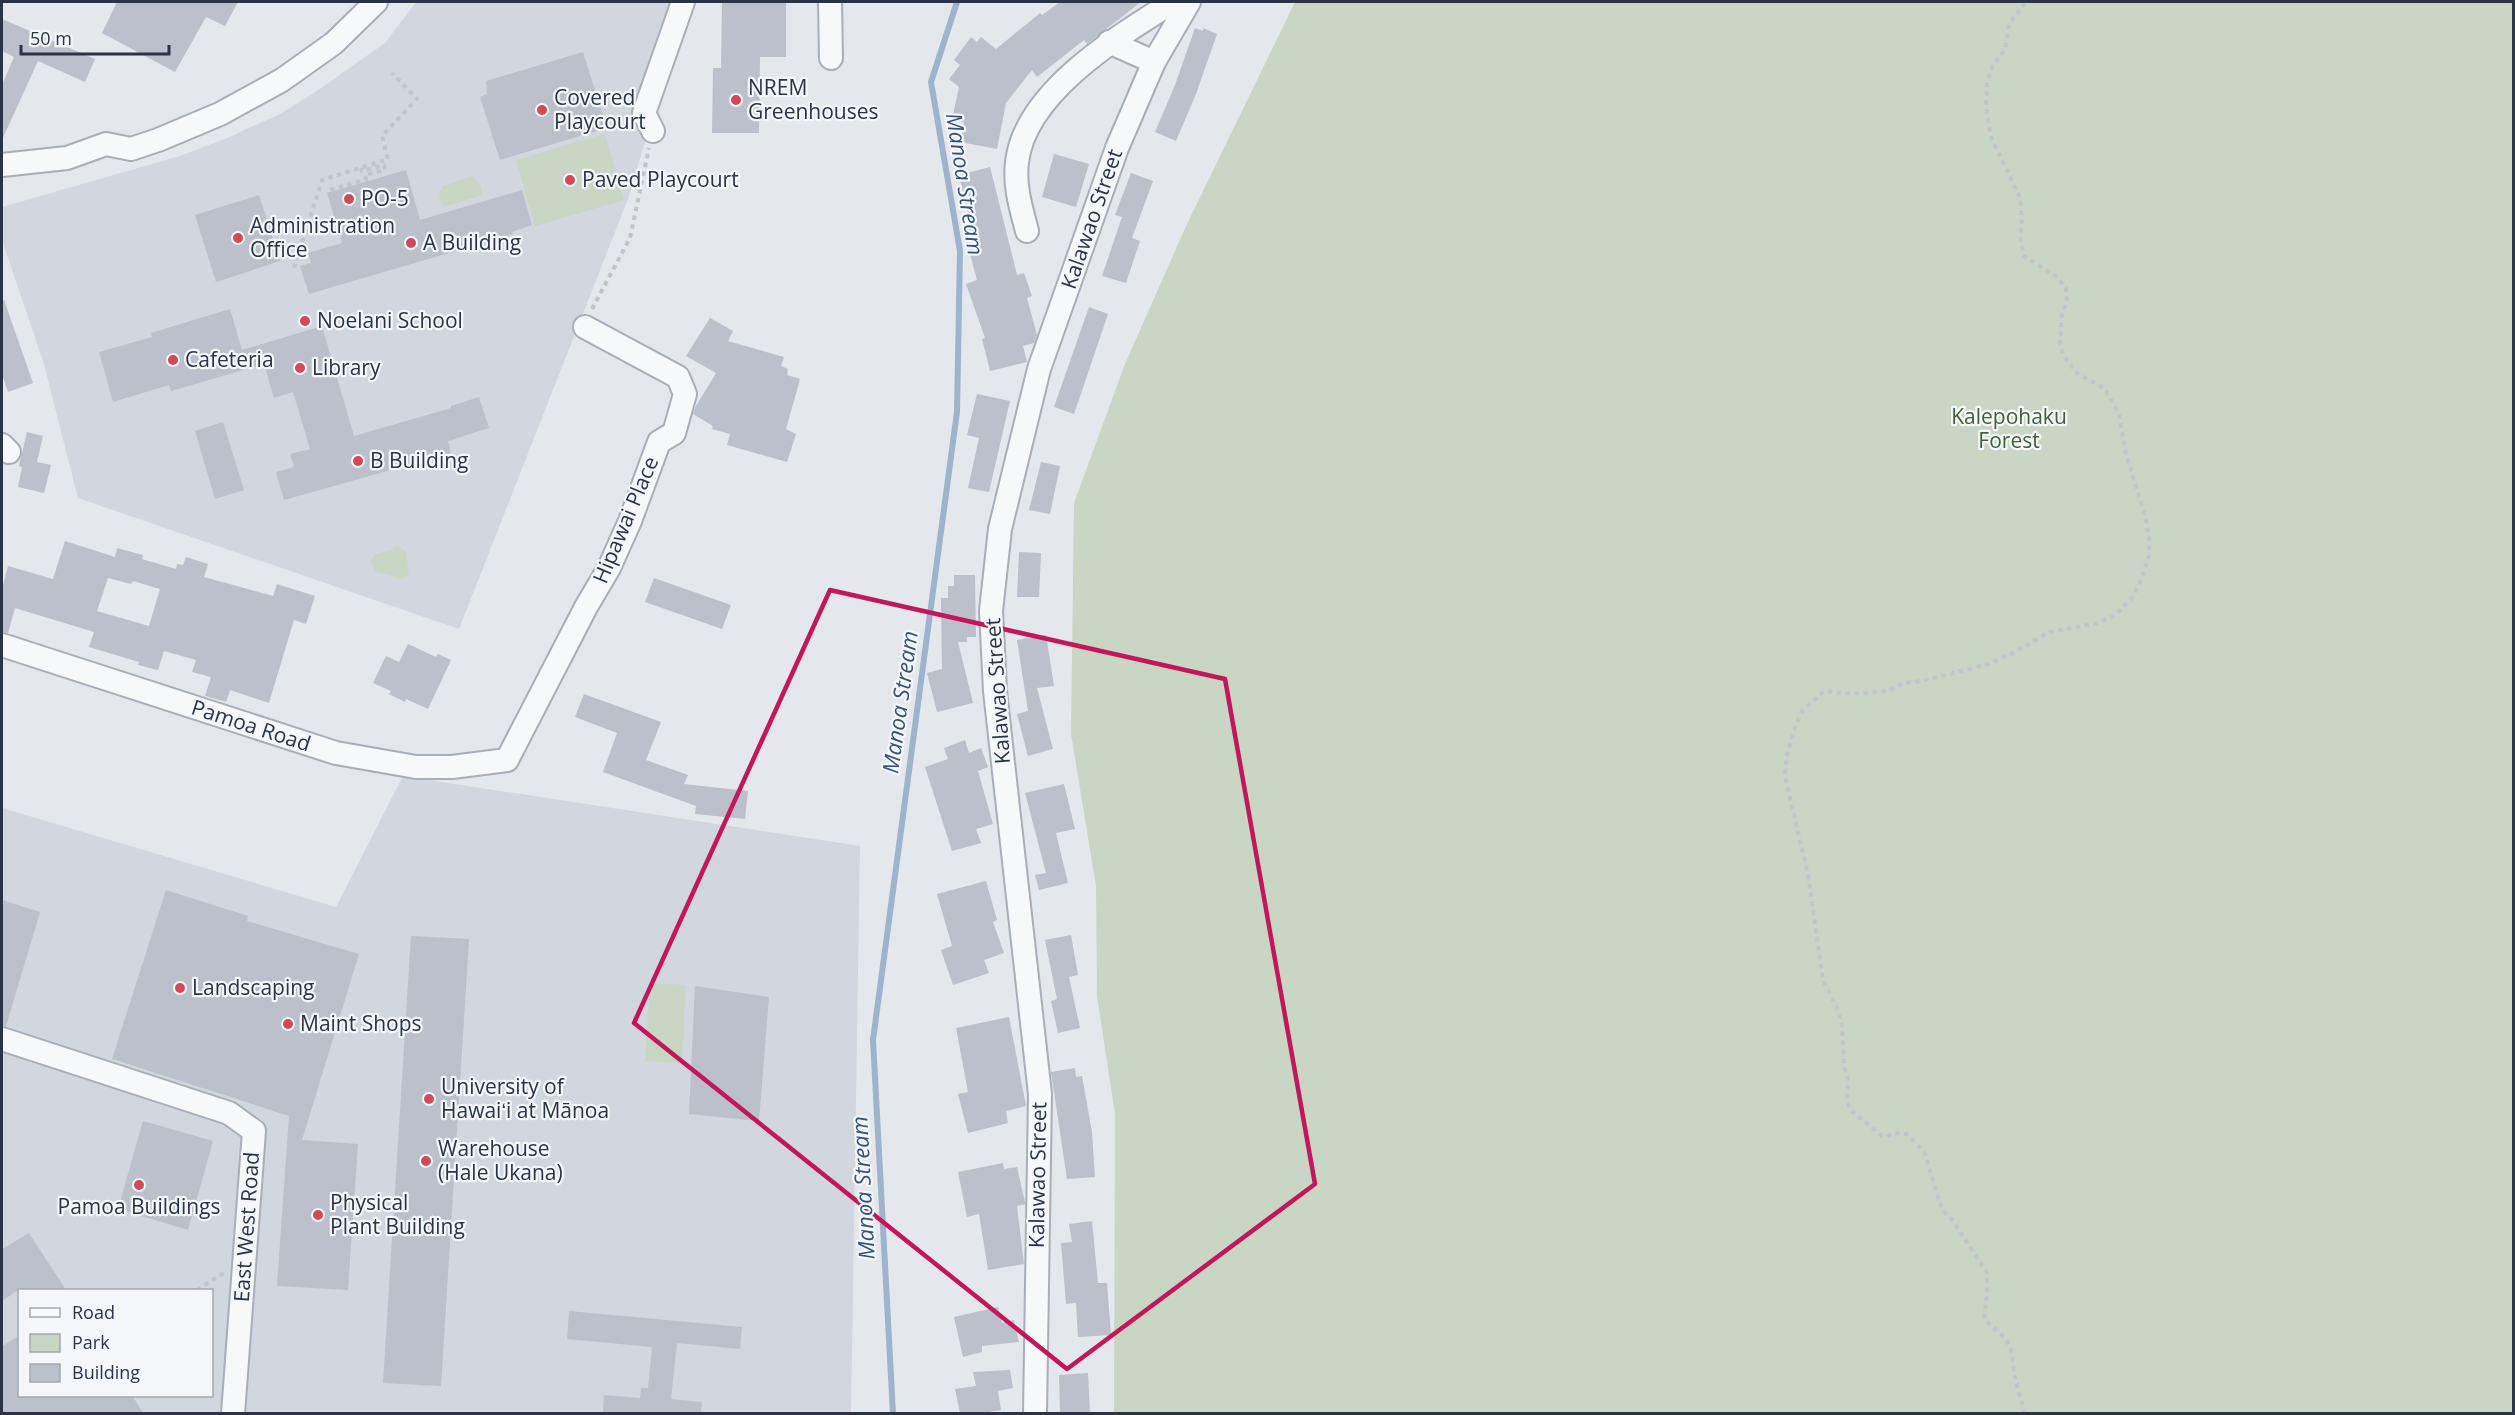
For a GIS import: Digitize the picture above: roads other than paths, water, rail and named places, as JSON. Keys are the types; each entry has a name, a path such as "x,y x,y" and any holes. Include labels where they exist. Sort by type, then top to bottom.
{"street":[{"path":"2,165 67,158 106,144 131,149 158,141 220,114 282,80 334,43 376,2"},
{"path":"653,131 644,113 683,2"},
{"path":"830,2 831,58"},
{"path":"1027,231 1016,188 1017,161 1024,133 1040,108 1109,42 1173,2"},
{"name":"Kalawao Street","path":"1035,1413 1040,1094 994,691 991,610 1000,529 1040,369 1117,148 1154,62 1188,2"},
{"path":"1109,42 1154,62"},
{"name":"Hipawai Place","path":"507,760 585,607 609,568 630,521 659,442 674,433 686,394 678,377 585,327"},
{"name":"Pamoa Road","path":"2,645 336,753 416,767 452,767 507,760"},
{"name":"East West Road","path":"2,1039 229,1113 254,1131 233,1413"}],"waterway":[{"name":"Manoa Stream","path":"893,1414 873,1040 957,412 960,251 931,82 957,2"}],"place":[{"name":"NREM Greenhouses","path":"736,100"},
{"name":"Covered Playcourt","path":"542,110"},
{"name":"Paved Playcourt","path":"570,180"},
{"name":"PO-5","path":"349,199"},
{"name":"Administration Office","path":"238,238"},
{"name":"A Building","path":"411,243"},
{"name":"Noelani School","path":"305,321"},
{"name":"Cafeteria","path":"173,360"},
{"name":"Library","path":"300,368"},
{"name":"B Building","path":"358,461"},
{"name":"Landscaping","path":"180,988"},
{"name":"Maint Shops","path":"288,1024"},
{"name":"University of Hawaiʻi at Mānoa","path":"429,1099"},
{"name":"Warehouse (Hale Ukana)","path":"426,1161"},
{"name":"Pamoa Buildings","path":"139,1185"},
{"name":"Physical Plant Building","path":"318,1215"}],"park label":[{"name":"Kalepohaku Forest","path":"2009,429"}]}
